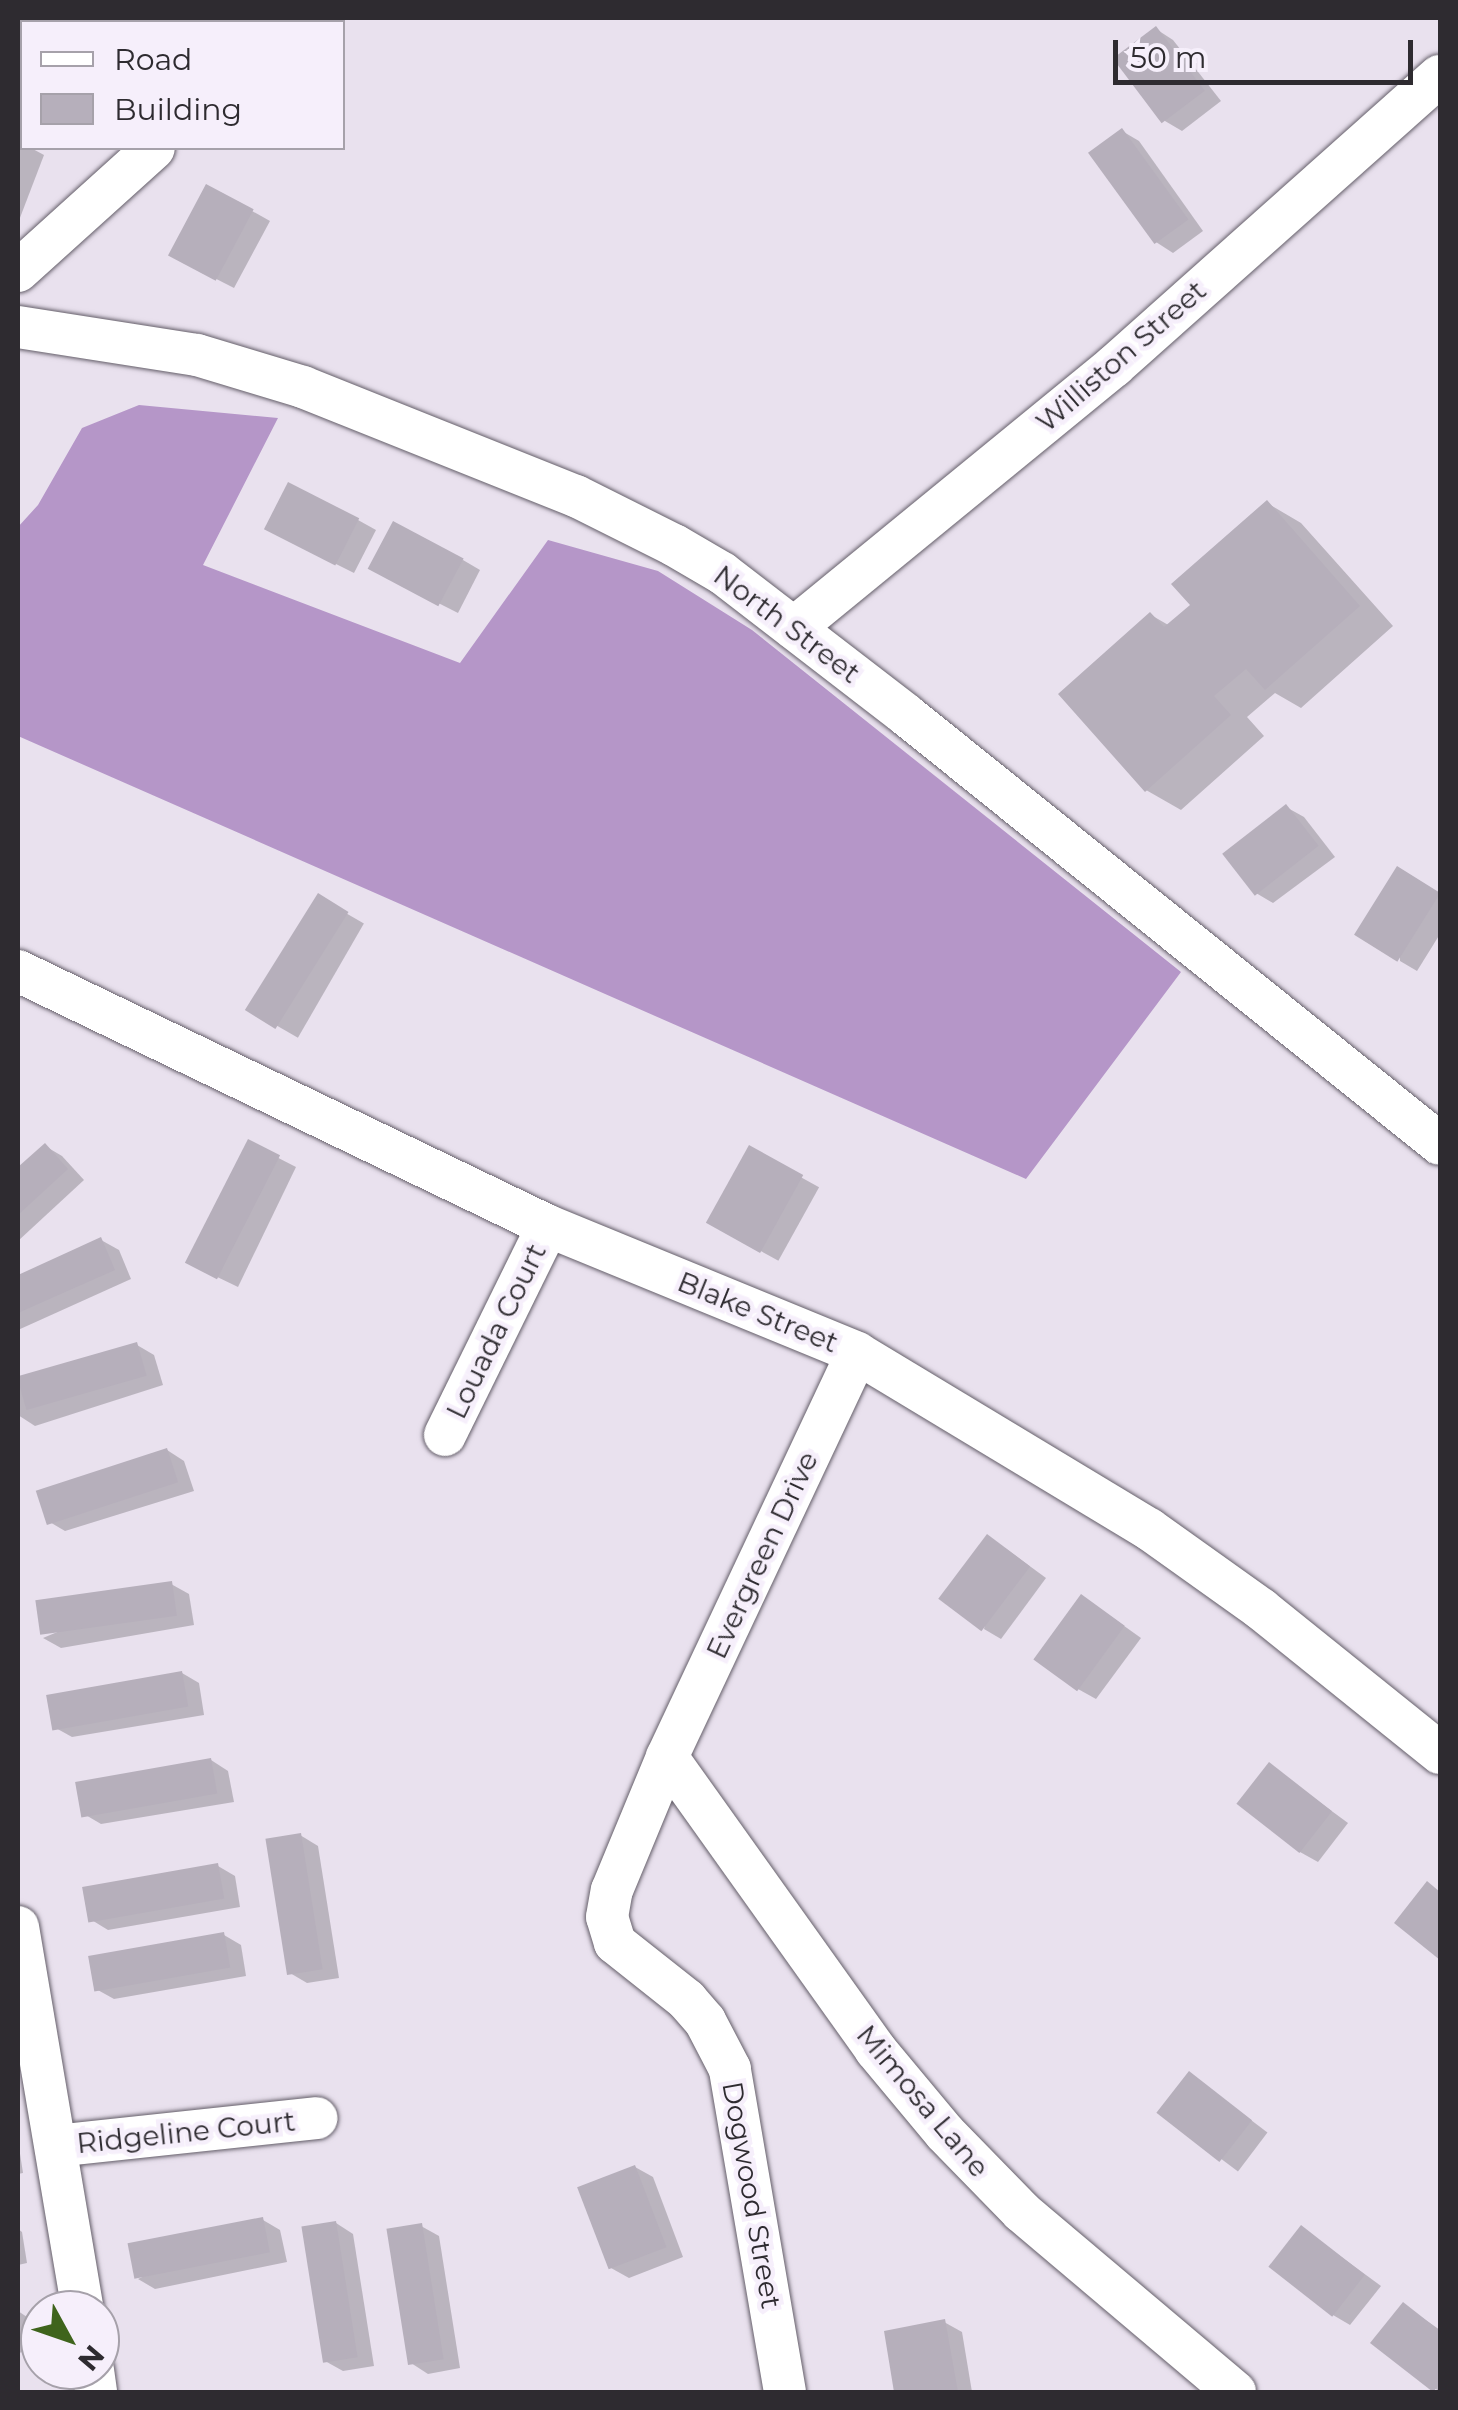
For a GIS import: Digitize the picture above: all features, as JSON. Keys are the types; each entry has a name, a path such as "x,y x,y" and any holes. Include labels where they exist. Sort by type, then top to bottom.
{"street":[{"name":"Williston Street","path":"794,628 1114,366 1440,76"},
{"path":"18,271 152,150"},
{"name":"North Street","path":"18,327 197,355 303,387 576,496 722,572 1440,1144"},
{"name":"Blake Street","path":"18,970 548,1226 857,1353 1150,1529 1262,1609 1440,1752"},
{"name":"Louada Court","path":"444,1435 548,1226"},
{"name":"Evergreen Drive","path":"668,1757 857,1353"},
{"name":"Dogwood Street","path":"668,1757 612,1890 607,1918 615,1943 706,2020 730,2069 785,2392"},
{"name":"Mimosa Lane","path":"668,1757 874,2048 945,2133 1022,2212 1235,2392"},
{"path":"18,1928 80,2290"},
{"name":"Ridgeline Court","path":"56,2146 316,2118"}],"shaded area":[{"path":"139,405 278,418 203,565 460,663 548,540 658,571 752,630 1181,972 1026,1179 18,736 18,527 38,505 82,428"}],"building":[{"path":"1156,26 1205,91 1162,123 1113,58"},
{"path":"1122,128 1188,219 1154,244 1088,153"},
{"path":"206,184 254,209 216,281 168,256"},
{"path":"288,482 359,518 335,566 264,529"},
{"path":"1267,500 1360,606 1265,690 1246,669 1214,696 1231,715 1145,792 1058,694 1150,612 1164,627 1190,605 1171,584"},
{"path":"393,521 464,559 438,606 368,569"},
{"path":"1286,804 1319,846 1255,896 1222,854"},
{"path":"1397,866 1440,893 1397,962 1354,935"},
{"path":"318,893 349,912 275,1029 245,1010"},
{"path":"248,1139 280,1155 217,1279 185,1263"},
{"path":"45,1143 68,1169 18,1215 18,1167"},
{"path":"749,1145 803,1175 760,1253 706,1223"},
{"path":"101,1237 115,1270 18,1313 18,1275"},
{"path":"137,1342 147,1376 26,1410 18,1376"},
{"path":"167,1448 178,1482 47,1525 36,1491"},
{"path":"987,1534 1030,1566 981,1631 938,1599"},
{"path":"172,1581 177,1616 40,1635 35,1600"},
{"path":"1081,1594 1125,1626 1077,1691 1033,1660"},
{"path":"182,1671 188,1706 52,1730 46,1695"},
{"path":"211,1758 217,1793 81,1817 75,1782"},
{"path":"1269,1762 1332,1811 1299,1853 1236,1804"},
{"path":"301,1833 323,1969 287,1975 265,1839"},
{"path":"218,1863 224,1898 88,1922 82,1887"},
{"path":"1427,1881 1440,1892 1440,1960 1394,1923"},
{"path":"224,1932 230,1967 94,1991 88,1956"},
{"path":"1189,2071 1252,2120 1219,2162 1156,2113"},
{"path":"635,2165 667,2247 609,2269 577,2187"},
{"path":"263,2217 270,2252 134,2279 128,2243"},
{"path":"336,2221 358,2357 323,2363 301,2226"},
{"path":"422,2223 444,2359 408,2365 386,2229"},
{"path":"1301,2225 1365,2275 1332,2317 1268,2267"},
{"path":"1403,2302 1440,2331 1440,2384 1433,2392 1370,2343"},
{"path":"945,2319 958,2392 894,2392 884,2331"}]}
